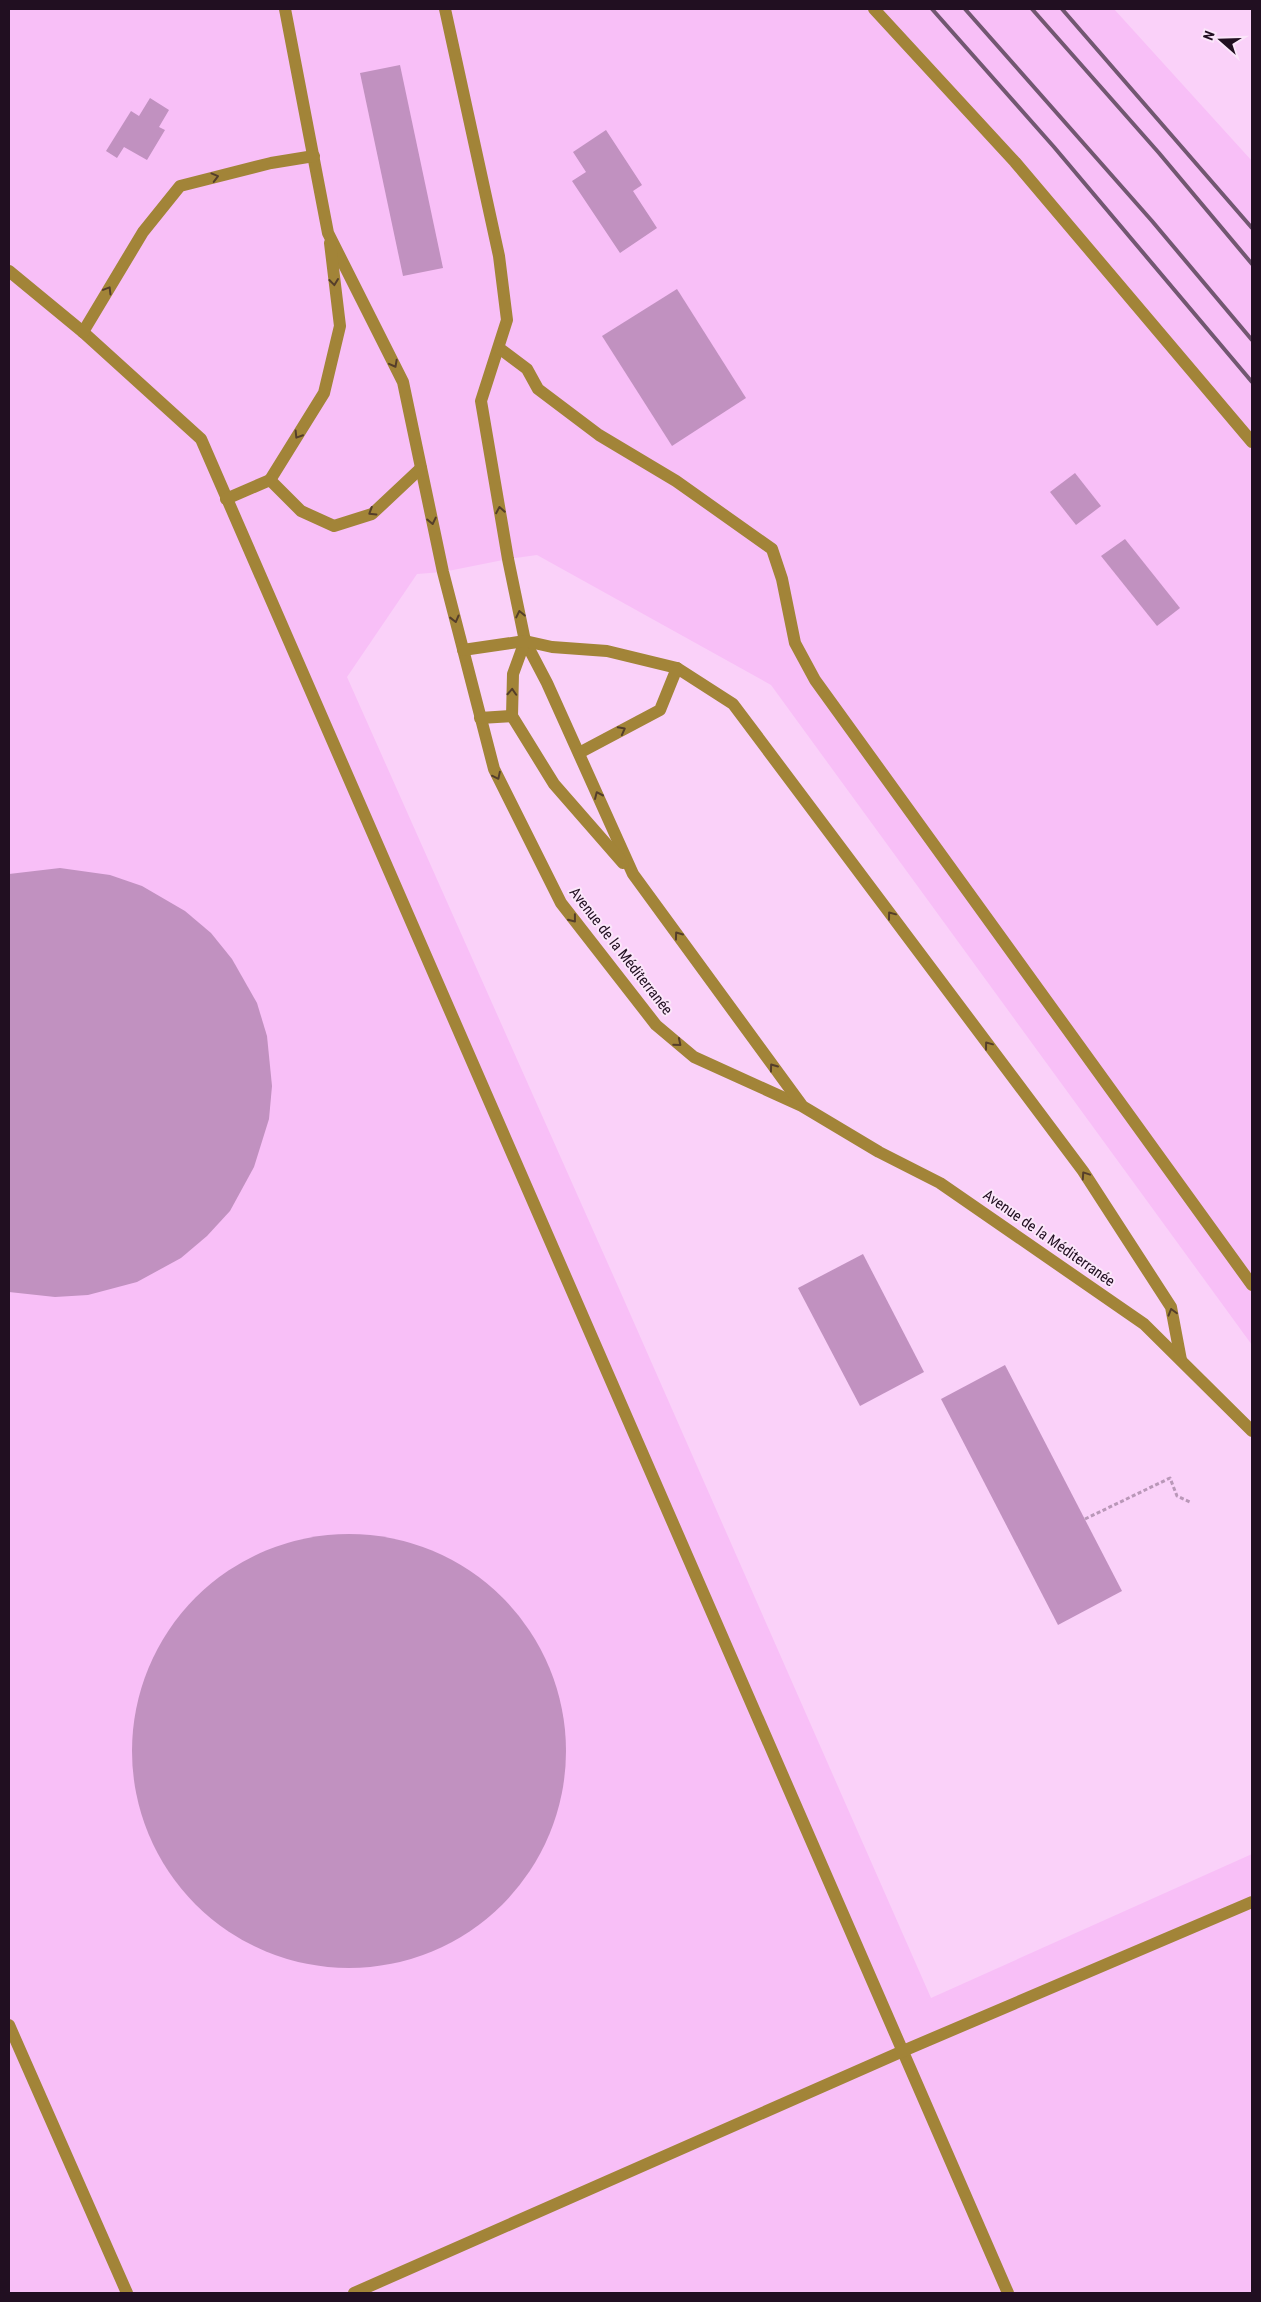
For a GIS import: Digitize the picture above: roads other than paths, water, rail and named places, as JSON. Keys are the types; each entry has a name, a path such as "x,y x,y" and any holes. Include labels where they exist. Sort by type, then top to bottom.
{"street":[{"path":"226,499 270,480 324,393 340,326 328,234 285,9"},
{"name":"Avenue de la Méditerranée","path":"446,9 499,256 507,320 481,401 508,559 526,641 633,874"},
{"path":"874,9 1015,162 1252,442"},
{"path":"82,332 143,232 180,186 271,163 314,156"},
{"name":"Avenue de la Méditerranée","path":"328,234 403,382 443,572 494,769 561,903 656,1025 694,1057 802,1106 879,1152 940,1183 1144,1324 1252,1431"},
{"path":"9,271 82,332 201,439 1008,2293"},
{"path":"499,348 527,369 538,389 599,435 676,481 772,549 782,579 795,643 814,680 1252,1285"},
{"path":"270,480 301,511 334,526 372,514 420,468"},
{"path":"480,718 512,716 513,674 526,641"},
{"path":"463,650 526,641 552,647 607,650 677,668 734,704 1083,1171 1171,1307 1181,1360"},
{"path":"579,753 660,710 677,668"},
{"name":"Avenue de la Méditerranée","path":"512,716 554,784 633,874 802,1106"},
{"path":"354,2293 903,2051 1252,1902"},
{"path":"9,2025 127,2293"}],"railway":[{"path":"932,9 1054,147 1252,382"},
{"path":"965,9 1152,221 1252,340"},
{"path":"1032,9 1159,153 1252,264"},
{"path":"1062,9 1252,228"}]}
